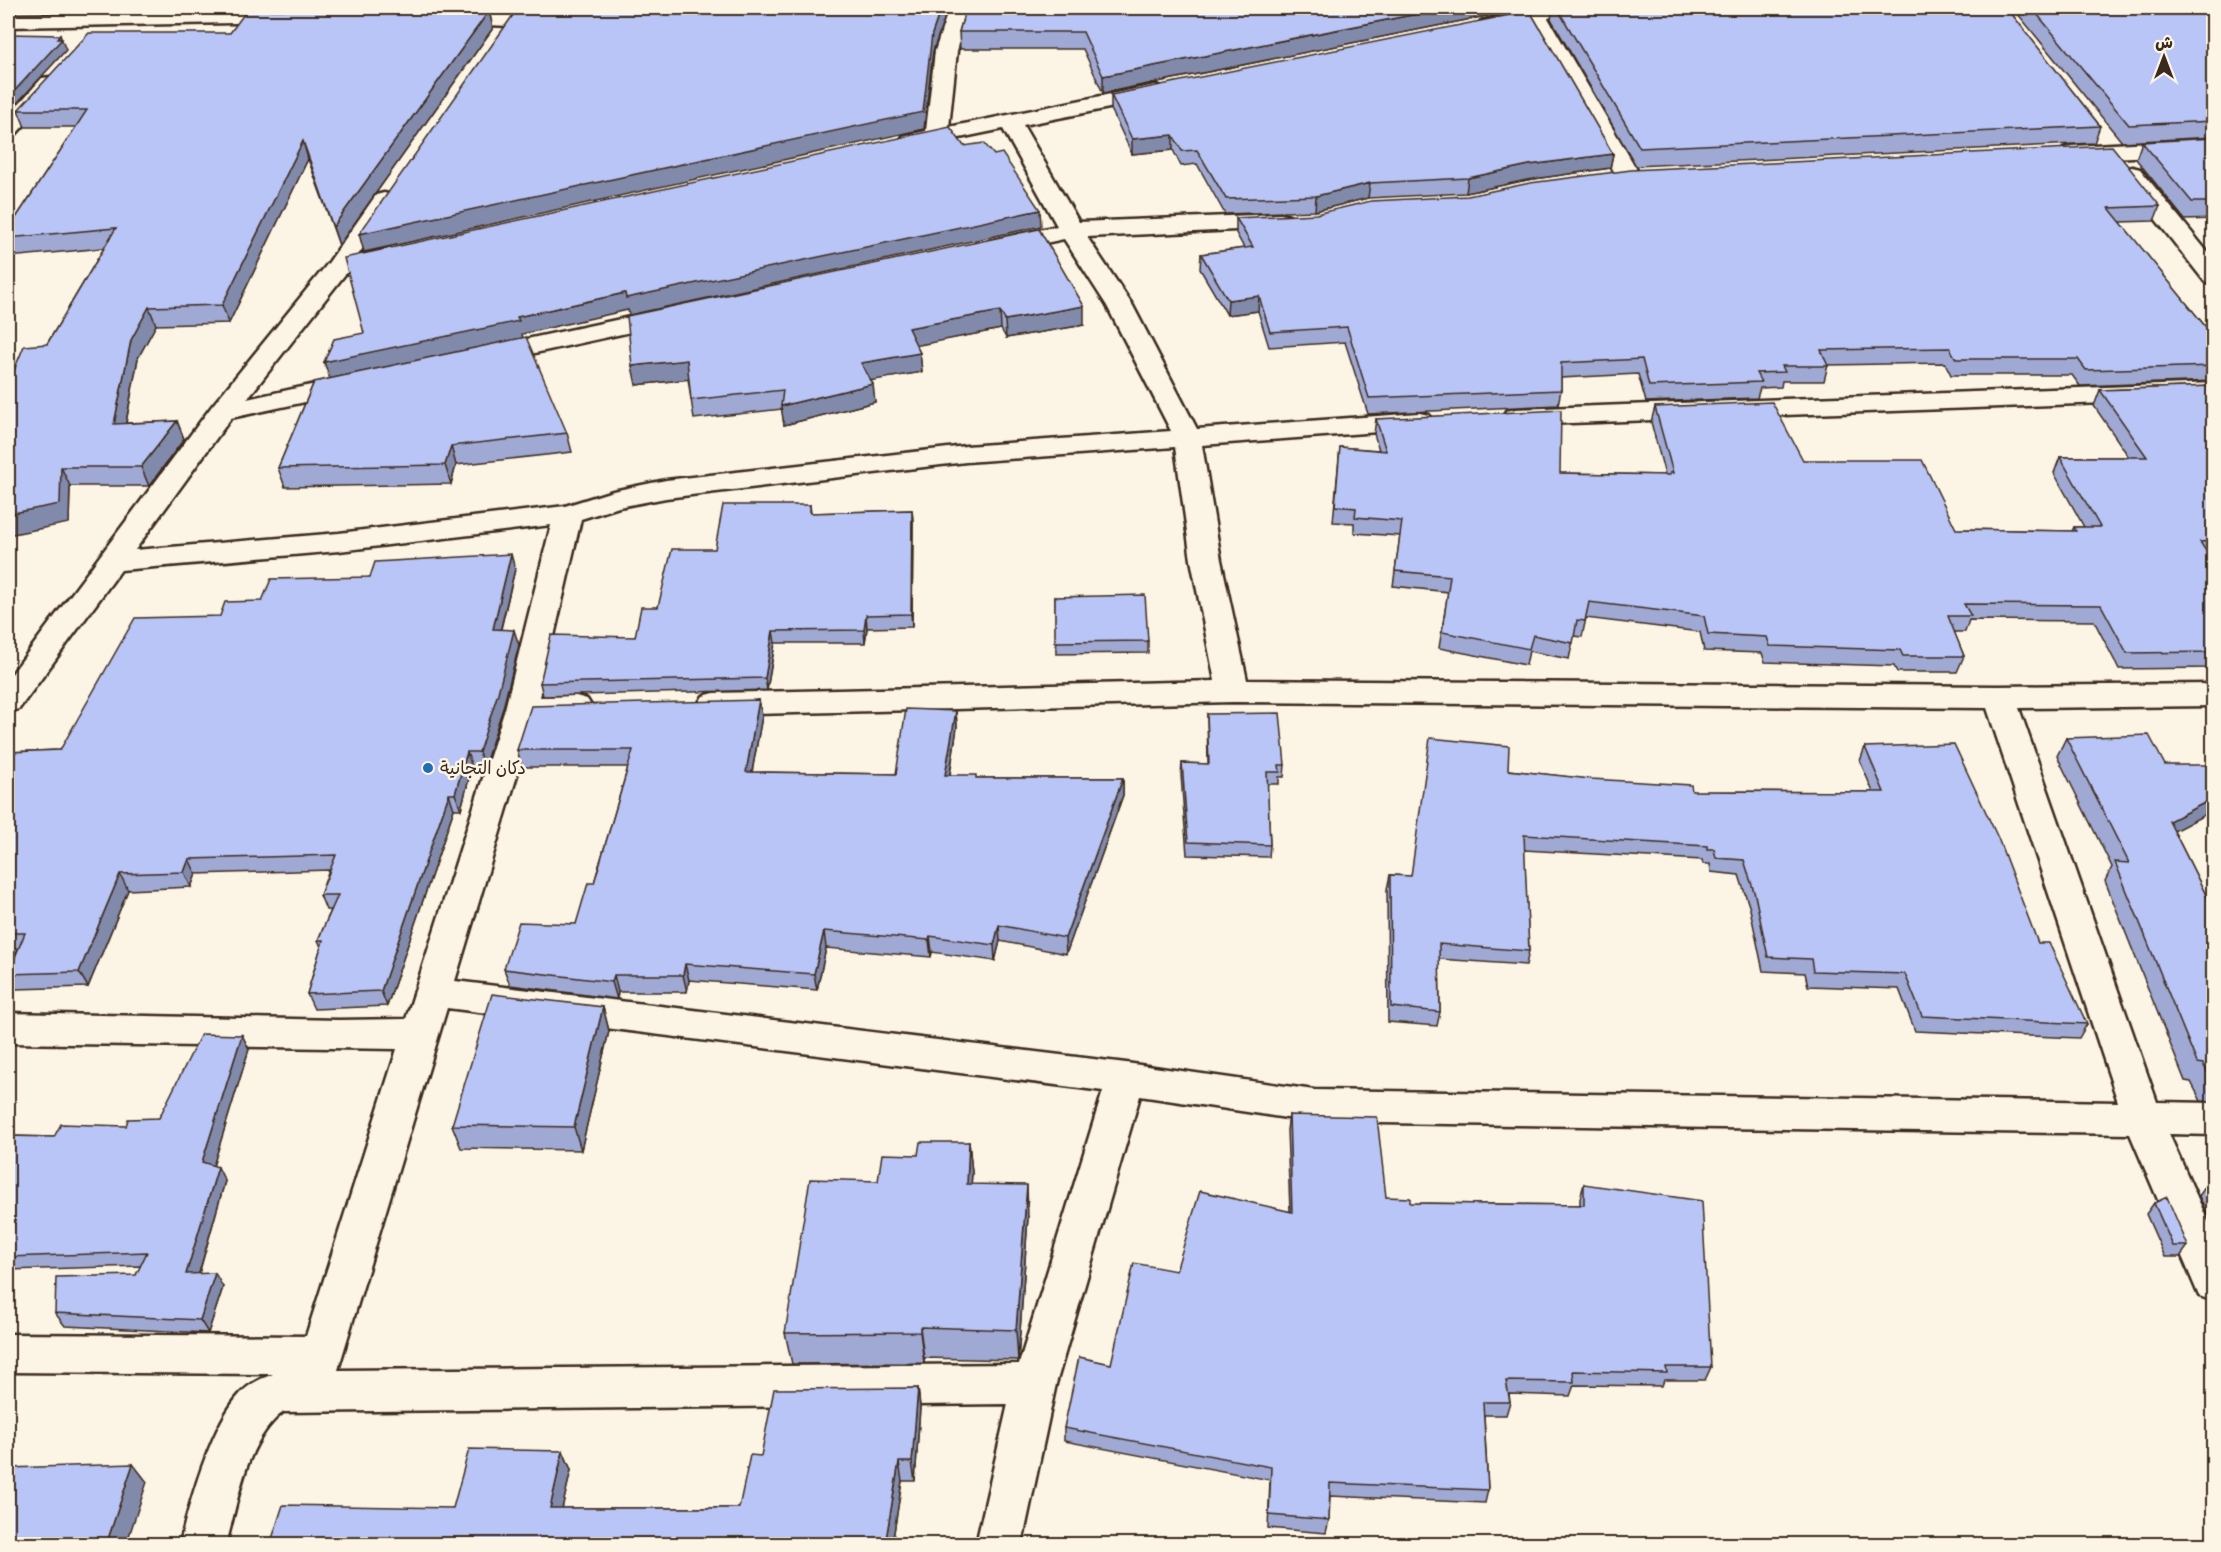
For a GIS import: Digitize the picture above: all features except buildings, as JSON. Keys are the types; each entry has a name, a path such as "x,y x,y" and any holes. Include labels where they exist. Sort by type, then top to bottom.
{"street":[{"path":"937,135 946,51 959,8"},
{"path":"1470,18 1473,28 1565,8"},
{"path":"8,21 108,20 210,13 306,18"},
{"path":"430,19 515,14"},
{"path":"490,49 515,14"},
{"path":"1535,14 1617,177 1652,174"},
{"path":"93,37 108,20"},
{"path":"8,129 62,70"},
{"path":"891,145 1171,89"},
{"path":"1009,121 1071,230 1120,306 1187,436 1206,560 1233,691"},
{"path":"2107,142 2214,277"},
{"path":"2055,154 2107,142 2214,146"},
{"path":"8,701 222,412 338,267 398,181"},
{"path":"979,250 1071,230 1305,220"},
{"path":"338,267 407,252"},
{"path":"463,360 693,311"},
{"path":"222,412 371,380"},
{"path":"1495,418 2214,391"},
{"path":"113,561 339,542 568,514 613,500 666,489 966,454 1187,436 1448,420"},
{"path":"203,1545 233,1446 247,1415 270,1395 314,1372 521,709 568,514"},
{"path":"687,705 1233,691 1999,697 2214,695"},
{"path":"1999,697 2143,1118 2214,1283"},
{"path":"521,709 604,707"},
{"path":"432,992 1126,1078 1314,1106 2214,1119"},
{"path":"8,1028 328,1035 420,1034"},
{"path":"999,1545 1034,1384 1126,1078"},
{"path":"8,1353 314,1372 1034,1384"}],"place":[{"name":"دكان التجانية","path":"428,768"}]}
